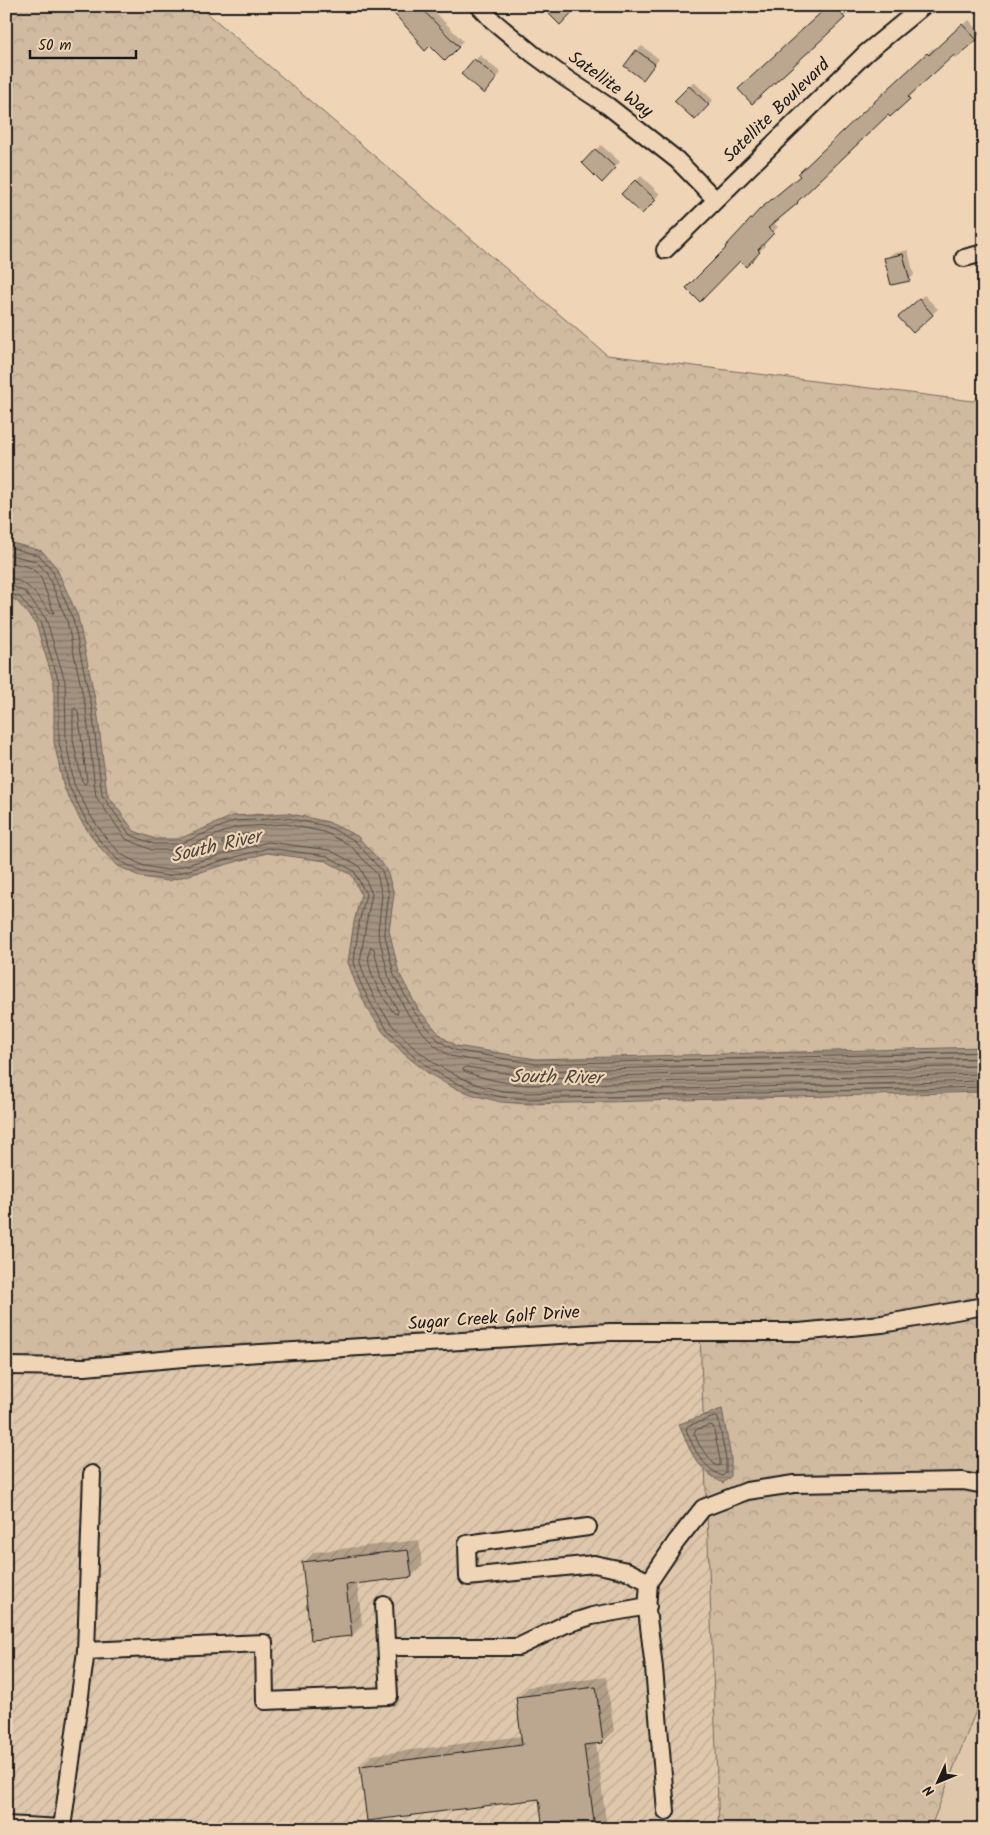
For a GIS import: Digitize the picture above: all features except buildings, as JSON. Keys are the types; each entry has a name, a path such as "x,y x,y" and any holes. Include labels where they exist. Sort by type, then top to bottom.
{"street":[{"name":"Satellite Way","path":"479,6 492,20 533,54 608,106 677,160 715,199"},
{"name":"Satellite Boulevard","path":"665,250 866,53 923,6"},
{"path":"964,258 984,253"},
{"name":"Sugar Creek Golf Drive","path":"6,1366 85,1367 194,1356 610,1332 798,1332 882,1324 984,1306"},
{"path":"6,1825 62,1828 86,1651 92,1474"},
{"path":"666,1811 648,1606 649,1582 702,1508 747,1491 794,1484 963,1481 984,1484"},
{"path":"588,1527 467,1544 468,1577 594,1564 627,1571 649,1582"},
{"path":"86,1651 264,1644 265,1701 389,1696 384,1605"},
{"path":"387,1647 518,1647 564,1626 592,1616 648,1606"}],"shaded area":[{"path":"700,1333 719,1829 6,1829 6,1364"},
{"path":"984,1690 984,1829 930,1829"}],"green space":[{"path":"6,6 199,6 607,355 973,401 984,394 984,1690 930,1829 719,1829 700,1333 6,1364"}],"water":[{"name":"South River","path":"6,543 42,551 56,567 78,617 97,709 107,794 134,831 155,839 179,839 233,816 287,813 328,822 357,836 386,868 394,894 389,930 399,973 418,1009 441,1036 456,1046 536,1059 984,1047 984,1092 528,1104 501,1102 452,1087 428,1073 404,1054 383,1032 366,1006 348,962 354,922 361,894 352,875 326,861 267,853 168,881 141,877 116,865 97,844 81,821 64,788 54,742 54,683 36,624 17,601 6,596"},
{"path":"722,1409 731,1458 731,1476 723,1483 700,1465 687,1443 679,1424"}]}
